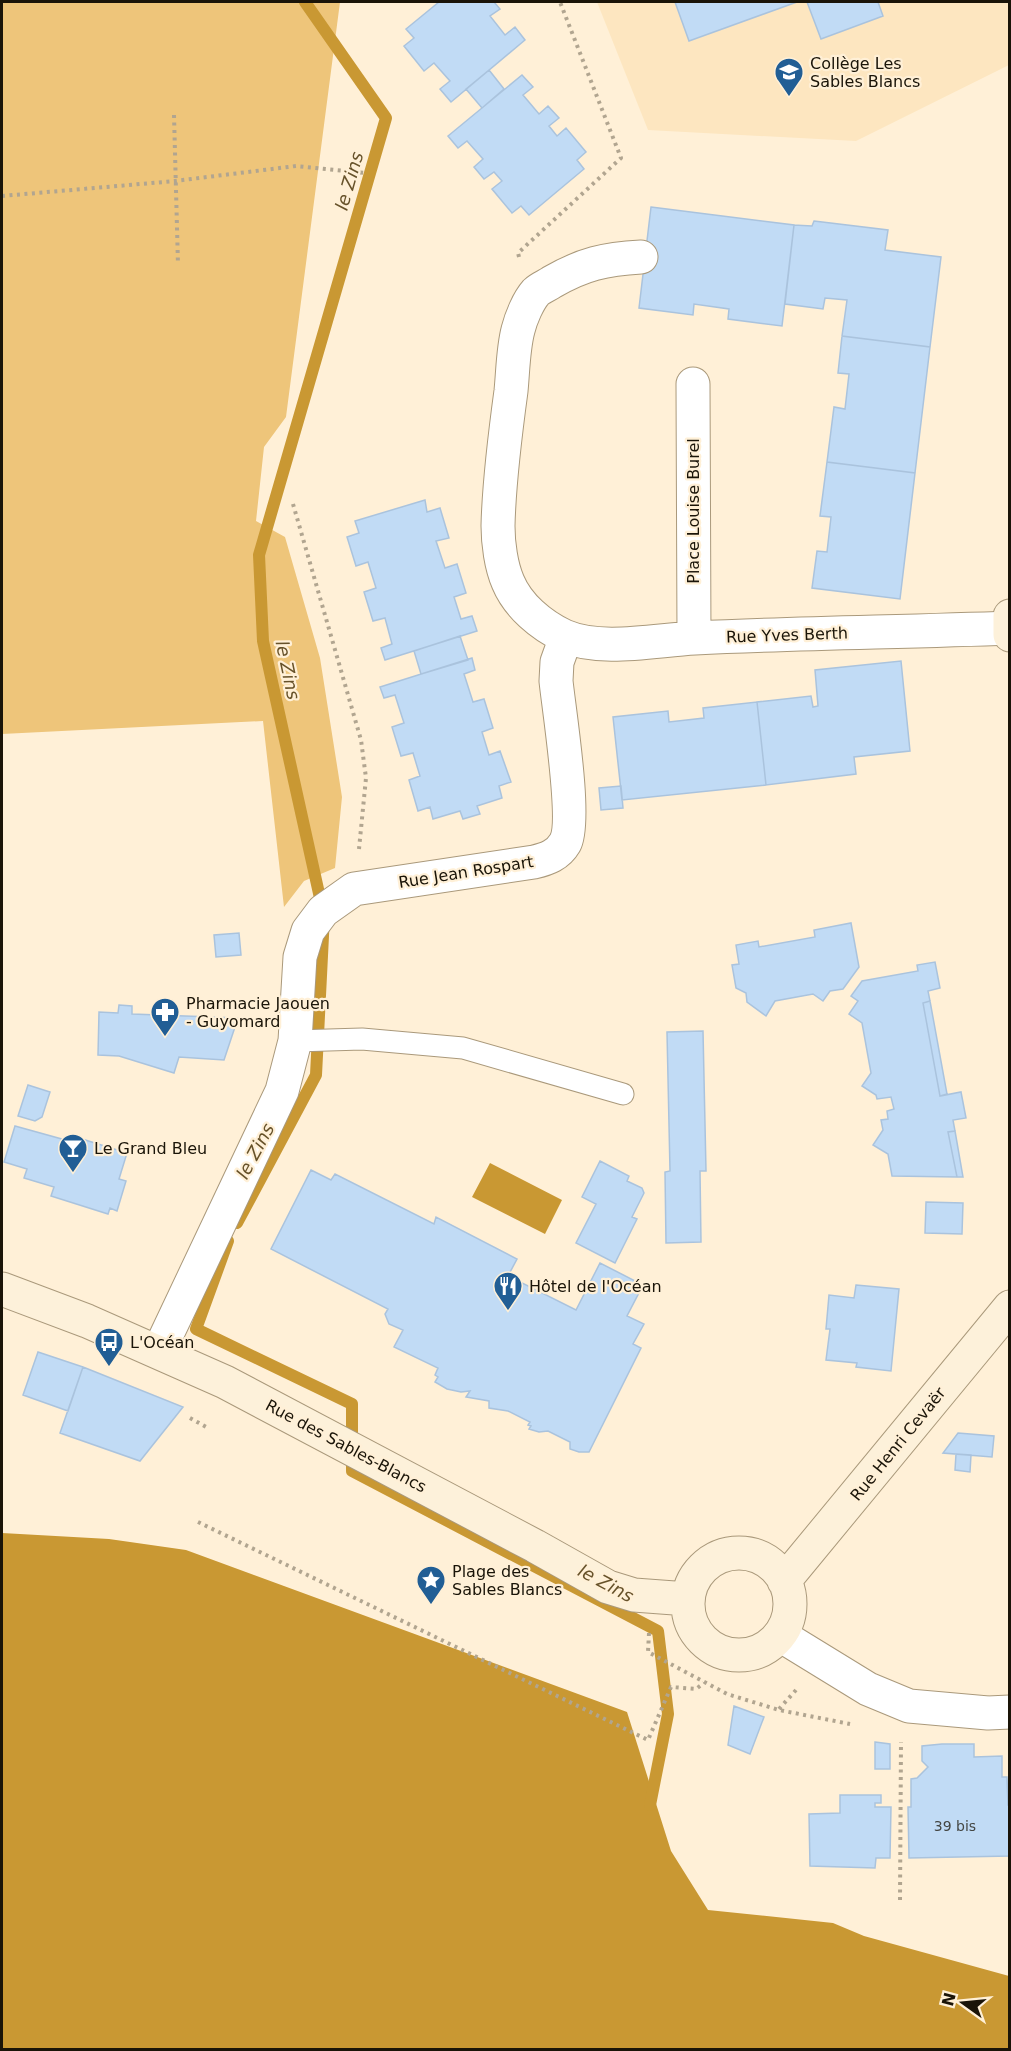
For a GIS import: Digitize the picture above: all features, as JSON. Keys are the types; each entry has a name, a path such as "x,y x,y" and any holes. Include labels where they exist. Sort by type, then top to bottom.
{"main road":[{"path":"1010,616 1010,635"},
{"name":"Rue des Sables-Blancs","path":"2,1288 159,1351 235,1387 608,1587 634,1595 688,1599"},
{"name":"Rue Henri Cevaër","path":"784,1581 1010,1307"},
{"path":"746,1553 761,1558 775,1567 784,1581 789,1594 790,1608 787,1622 780,1635 767,1646 753,1653 736,1654 720,1651 706,1643 695,1630 689,1615 688,1599 692,1583 714,1559 730,1554 746,1553"}],"street":[{"path":"567,637 546,626 518,598 508,582 501,558 498,528 506,429 518,330 525,310 536,292 586,264 602,260 641,257"},
{"name":"Place Louise Burel","path":"693,384 694,638"},
{"name":"Rue Yves Berth","path":"567,637 588,643 607,644 694,638 1009,628"},
{"name":"Rue Jean Rospart","path":"159,1351 282,1091 295,1041 300,957 308,931 323,911 354,889 534,862 547,859 559,852 566,841 570,814 556,681 558,662 567,637"},
{"path":"780,1635 868,1689 909,1706 988,1713 1010,1712"}],"lane":[{"path":"295,1041 362,1040 464,1048 623,1094"}],"path":[{"path":"536,292 521,269 518,254 621,158 560,2"},
{"path":"174,115 178,265"},
{"path":"2,196 175,181 296,166 366,173"},
{"path":"293,504 361,740 366,778 354,889"},
{"path":"190,1418 208,1428"},
{"path":"198,1522 648,1740 671,1687 696,1689 704,1683"},
{"path":"651,1597 648,1652 727,1694 779,1710 858,1726"},
{"path":"900,1900 901,1748"}],"shaded area":[{"path":"2,2 340,2 286,417 264,447 256,521 285,537 320,658 342,797 335,868 304,881 284,907 263,721 2,734"},
{"name":"Collège Les Sables Blancs","path":"597,2 1009,2 1009,65 856,141 648,130"},
{"path":"490,1163 562,1200 545,1234 472,1197"},
{"path":"2,1533 109,1539 186,1550 627,1712 671,1851 708,1910 833,1923 864,1936 1009,1976 1009,2049 2,2049"}],"building":[{"path":"439,2 494,2 500,9 490,16 505,35 515,27 525,40 451,102 440,89 450,81 434,63 424,71 404,46 414,38 406,29"},
{"path":"675,2 797,2 689,41"},
{"path":"807,2 878,2 883,16 821,39"},
{"path":"489,70 504,89 482,108 466,89"},
{"path":"522,75 533,87 523,95 539,114 548,106 559,118 549,126 557,136 566,128 586,152 577,160 584,169 529,215 521,206 512,213 492,189 502,181 494,172 484,179 474,167 483,159 467,141 458,148 448,136"},
{"path":"651,207 794,225 782,326 728,319 729,309 694,304 693,315 639,308"},
{"path":"814,221 888,230 885,250 941,257 930,347 842,336 847,300 825,298 823,309 785,304 794,225 812,226"},
{"path":"842,336 930,347 915,473 827,462 834,407 845,409 849,374 838,373"},
{"path":"827,462 915,473 900,599 812,588 817,551 827,552 831,517 820,516"},
{"path":"425,500 427,512 440,508 449,538 436,541 445,568 457,564 466,593 454,597 461,619 472,616 477,631 385,660 381,648 392,644 385,618 373,621 364,592 376,588 368,562 356,566 347,537 359,533 355,521"},
{"path":"460,636 468,660 421,674 414,651"},
{"path":"472,658 475,670 464,674 473,702 484,699 493,728 482,732 489,755 500,751 511,782 499,786 502,798 477,806 480,814 463,819 460,811 433,819 430,807 418,811 409,780 420,776 413,753 401,756 392,727 404,723 395,695 384,698 380,687"},
{"path":"901,661 910,751 854,757 856,774 766,785 757,702 811,696 813,707 818,706 815,670"},
{"path":"757,702 766,785 622,800 613,717 668,711 669,722 704,718 703,708"},
{"path":"621,786 623,808 601,810 599,788"},
{"path":"851,923 859,967 843,989 830,991 823,1001 813,994 775,1001 766,1016 747,1002 746,993 736,988 732,965 739,964 736,945 758,941 759,947 815,937 814,930"},
{"path":"239,933 241,955 216,957 214,935"},
{"path":"935,962 940,988 928,991 930,1001 923,1003 940,1096 961,1092 966,1118 953,1120 955,1131 948,1132 957,1177 892,1176 888,1154 873,1145 883,1130 881,1120 888,1119 887,1111 894,1109 891,1097 877,1099 876,1095 862,1086 871,1073 862,1023 849,1014 858,1001 851,996 862,981 918,971 917,965"},
{"path":"930,1001 947,1094 940,1096 923,1003"},
{"name":"Pharmacie Jaouen - Guyomard","path":"119,1005 132,1006 132,1014 238,1018 224,1060 179,1057 174,1073 119,1056 98,1055 99,1012 118,1013"},
{"path":"703,1031 706,1171 700,1171 701,1242 666,1243 665,1172 670,1171 667,1032"},
{"path":"28,1085 50,1092 42,1117 35,1121 18,1116"},
{"name":"Le Grand Bleu","path":"15,1126 80,1144 82,1139 127,1153 119,1179 126,1181 117,1211 110,1208 108,1214 51,1196 54,1187 24,1178 27,1169 4,1162"},
{"path":"955,1131 963,1177 957,1177 948,1132"},
{"path":"600,1161 629,1176 627,1181 642,1188 644,1193 632,1217 637,1219 615,1263 576,1243 596,1204 582,1197"},
{"name":"Hôtel de l'Océan","path":"311,1170 331,1180 335,1174 434,1224 436,1217 517,1259 508,1276 576,1310 600,1263 643,1285 627,1316 644,1324 633,1344 641,1348 589,1452 570,1449 570,1442 548,1431 539,1432 529,1429 530,1422 508,1411 489,1408 489,1401 466,1397 470,1391 447,1389 435,1382 438,1377 435,1375 438,1368 394,1347 403,1330 389,1324 385,1314 388,1309 271,1249"},
{"path":"926,1202 963,1203 962,1234 925,1233"},
{"path":"856,1285 899,1289 891,1371 856,1367 857,1363 826,1360 830,1329 826,1329 829,1295 854,1298"},
{"path":"38,1352 83,1367 68,1411 23,1395"},
{"path":"83,1367 183,1407 140,1461 60,1433"},
{"path":"958,1433 994,1436 992,1457 943,1453"},
{"path":"956,1454 971,1455 970,1472 955,1470"},
{"path":"734,1706 764,1717 750,1754 728,1745"},
{"path":"875,1742 890,1744 890,1769 875,1769"},
{"path":"974,1744 974,1757 1002,1756 1002,1777 1007,1777 1008,1805 1010,1805 1010,1856 909,1858 908,1807 911,1807 911,1779 917,1778 928,1767 922,1761 922,1746"},
{"path":"840,1795 881,1795 881,1803 875,1803 875,1807 891,1807 890,1858 876,1858 875,1868 810,1866 809,1814 840,1813"}],"waterway":[{"name":"le Zins","path":"237,1223 316,1075 324,916 263,641 259,555 386,118 305,2"},
{"name":"le Zins","path":"228,1241 196,1329 352,1404 352,1471 658,1631 668,1714 650,1805"}],"place":[{"name":"Collège Les Sables Blancs","path":"789,98"},
{"name":"Pharmacie Jaouen - Guyomard","path":"165,1038"},
{"name":"Le Grand Bleu","path":"73,1174"},
{"name":"Hôtel de l'Océan","path":"508,1312"},
{"name":"L'Océan","path":"109,1368"},
{"name":"Plage des Sables Blancs","path":"431,1606"}]}
